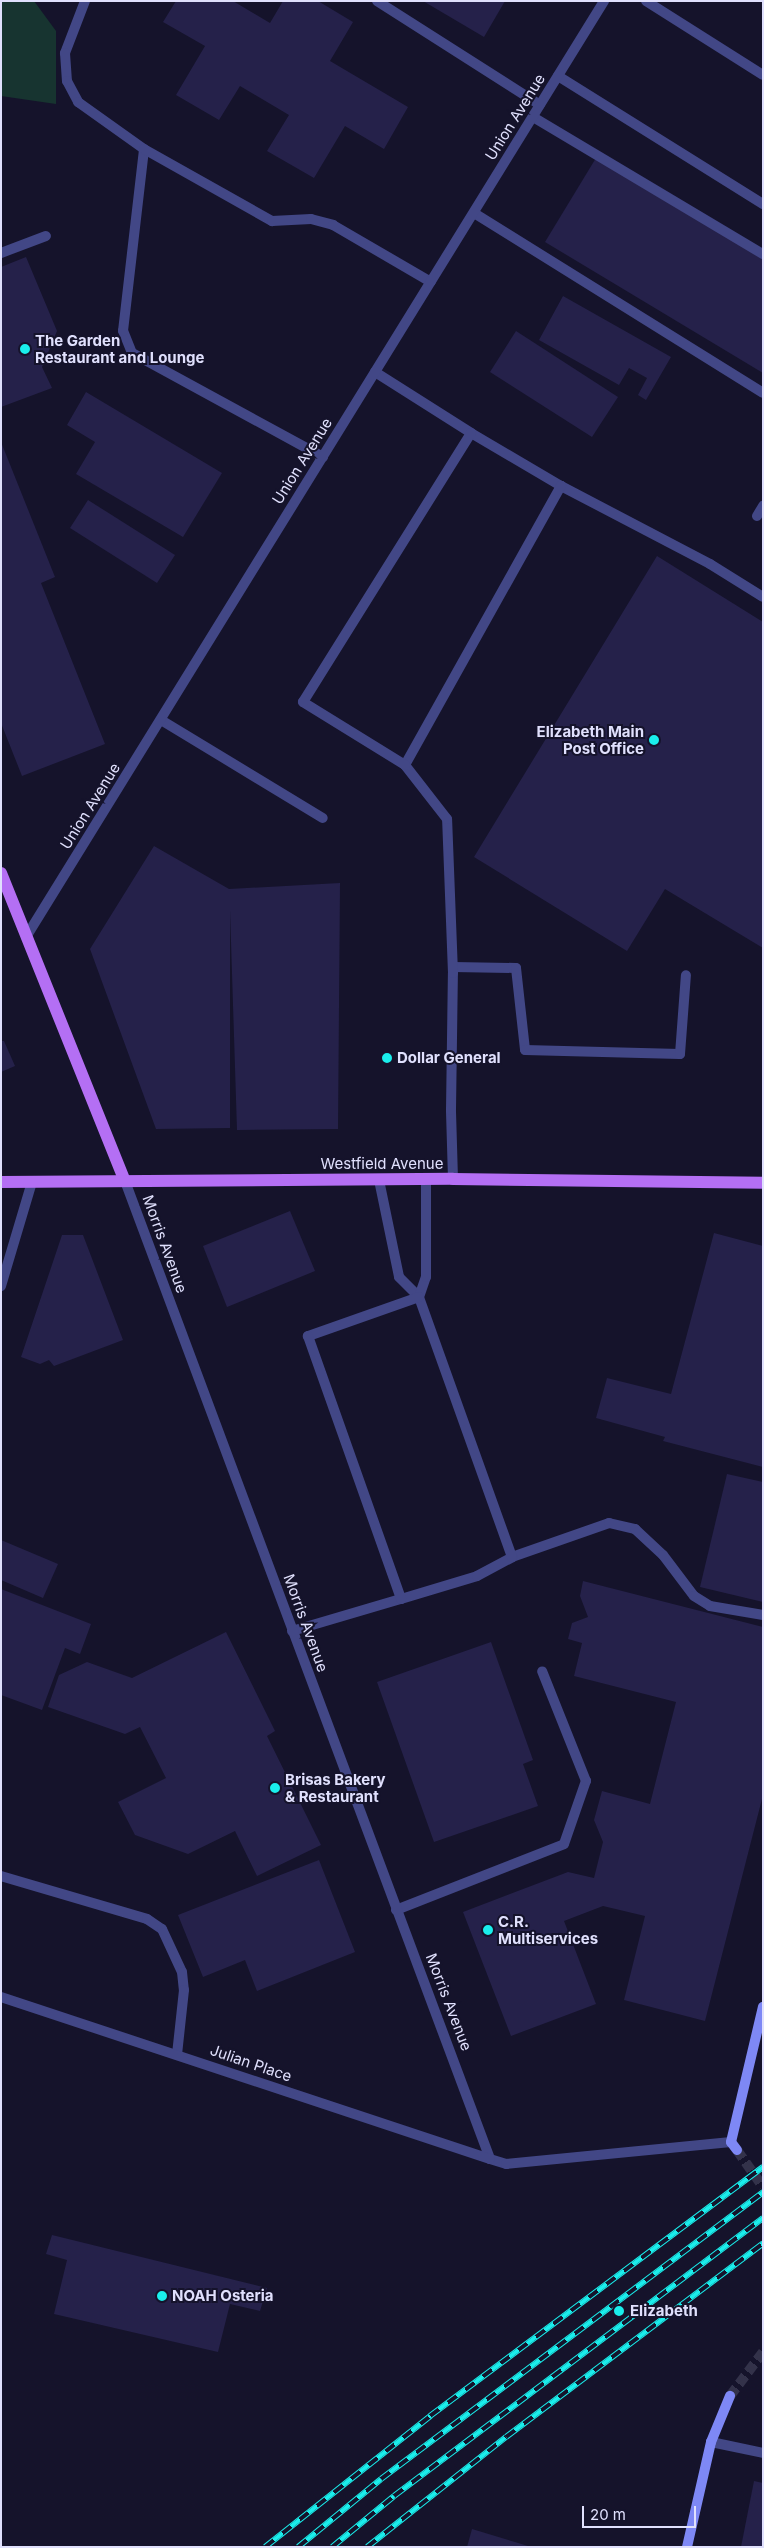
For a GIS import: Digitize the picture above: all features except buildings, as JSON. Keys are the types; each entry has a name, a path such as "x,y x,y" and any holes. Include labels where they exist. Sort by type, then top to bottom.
{"main road":[{"name":"Morris Avenue","path":"1,874 125,1181"},
{"name":"Westfield Avenue","path":"1,1182 453,1179 763,1183"}],"street":[{"path":"85,1 65,53 67,81 78,102 144,149 272,221 311,219 333,225 431,282"},
{"path":"377,1 540,105"},
{"name":"Union Avenue","path":"26,938 604,1"},
{"path":"646,1 763,75"},
{"path":"558,76 763,204"},
{"path":"533,117 763,254"},
{"path":"144,149 123,331 132,353 323,457"},
{"path":"474,213 763,393"},
{"path":"1,253 46,236"},
{"path":"375,372 471,433 562,486 710,564 763,597"},
{"path":"453,1179 451,1110 453,967 447,819 405,764 303,702 471,433"},
{"path":"405,764 562,486"},
{"path":"757,516 763,506"},
{"path":"160,720 323,818"},
{"path":"453,967 516,968 524,1050 680,1054 686,974"},
{"path":"379,1180 399,1277 419,1297 512,1557"},
{"path":"419,1297 426,1276 426,1180"},
{"name":"Morris Avenue","path":"125,1181 490,2159"},
{"path":"1,1286 32,1182"},
{"path":"401,1599 308,1336 419,1297"},
{"path":"292,1631 477,1576 512,1557 609,1523 635,1529 663,1555 694,1596 710,1606 763,1615"},
{"path":"396,1910 564,1844 586,1781 542,1672"},
{"path":"1,1876 147,1919 162,1929 182,1972 184,1990 177,2054"},
{"name":"Julian Place","path":"1,1997 490,2159"},
{"path":"490,2159 506,2164 734,2146 763,2007"},
{"path":"687,2547 711,2442 730,2396"},
{"path":"711,2442 763,2453"}],"green space":[{"path":"1,1 34,1 56,31 56,104 1,96"}],"tunnel":[{"path":"737,2150 763,2187"},
{"path":"730,2396 763,2352"}],"railway":[{"path":"265,2547 430,2416 763,2167"},
{"path":"298,2547 381,2479 763,2192"},
{"path":"332,2547 394,2496 763,2218"},
{"path":"367,2547 506,2437 763,2243"}],"place":[{"name":"The Garden Restaurant and Lounge","path":"25,349"},
{"name":"Elizabeth Main Post Office","path":"654,740"},
{"name":"Dollar General","path":"387,1058"},
{"name":"Brisas Bakery & Restaurant","path":"275,1788"},
{"name":"C.R. Multiservices","path":"488,1930"},
{"name":"NOAH Osteria","path":"162,2296"},
{"name":"Elizabeth","path":"619,2311"}]}
